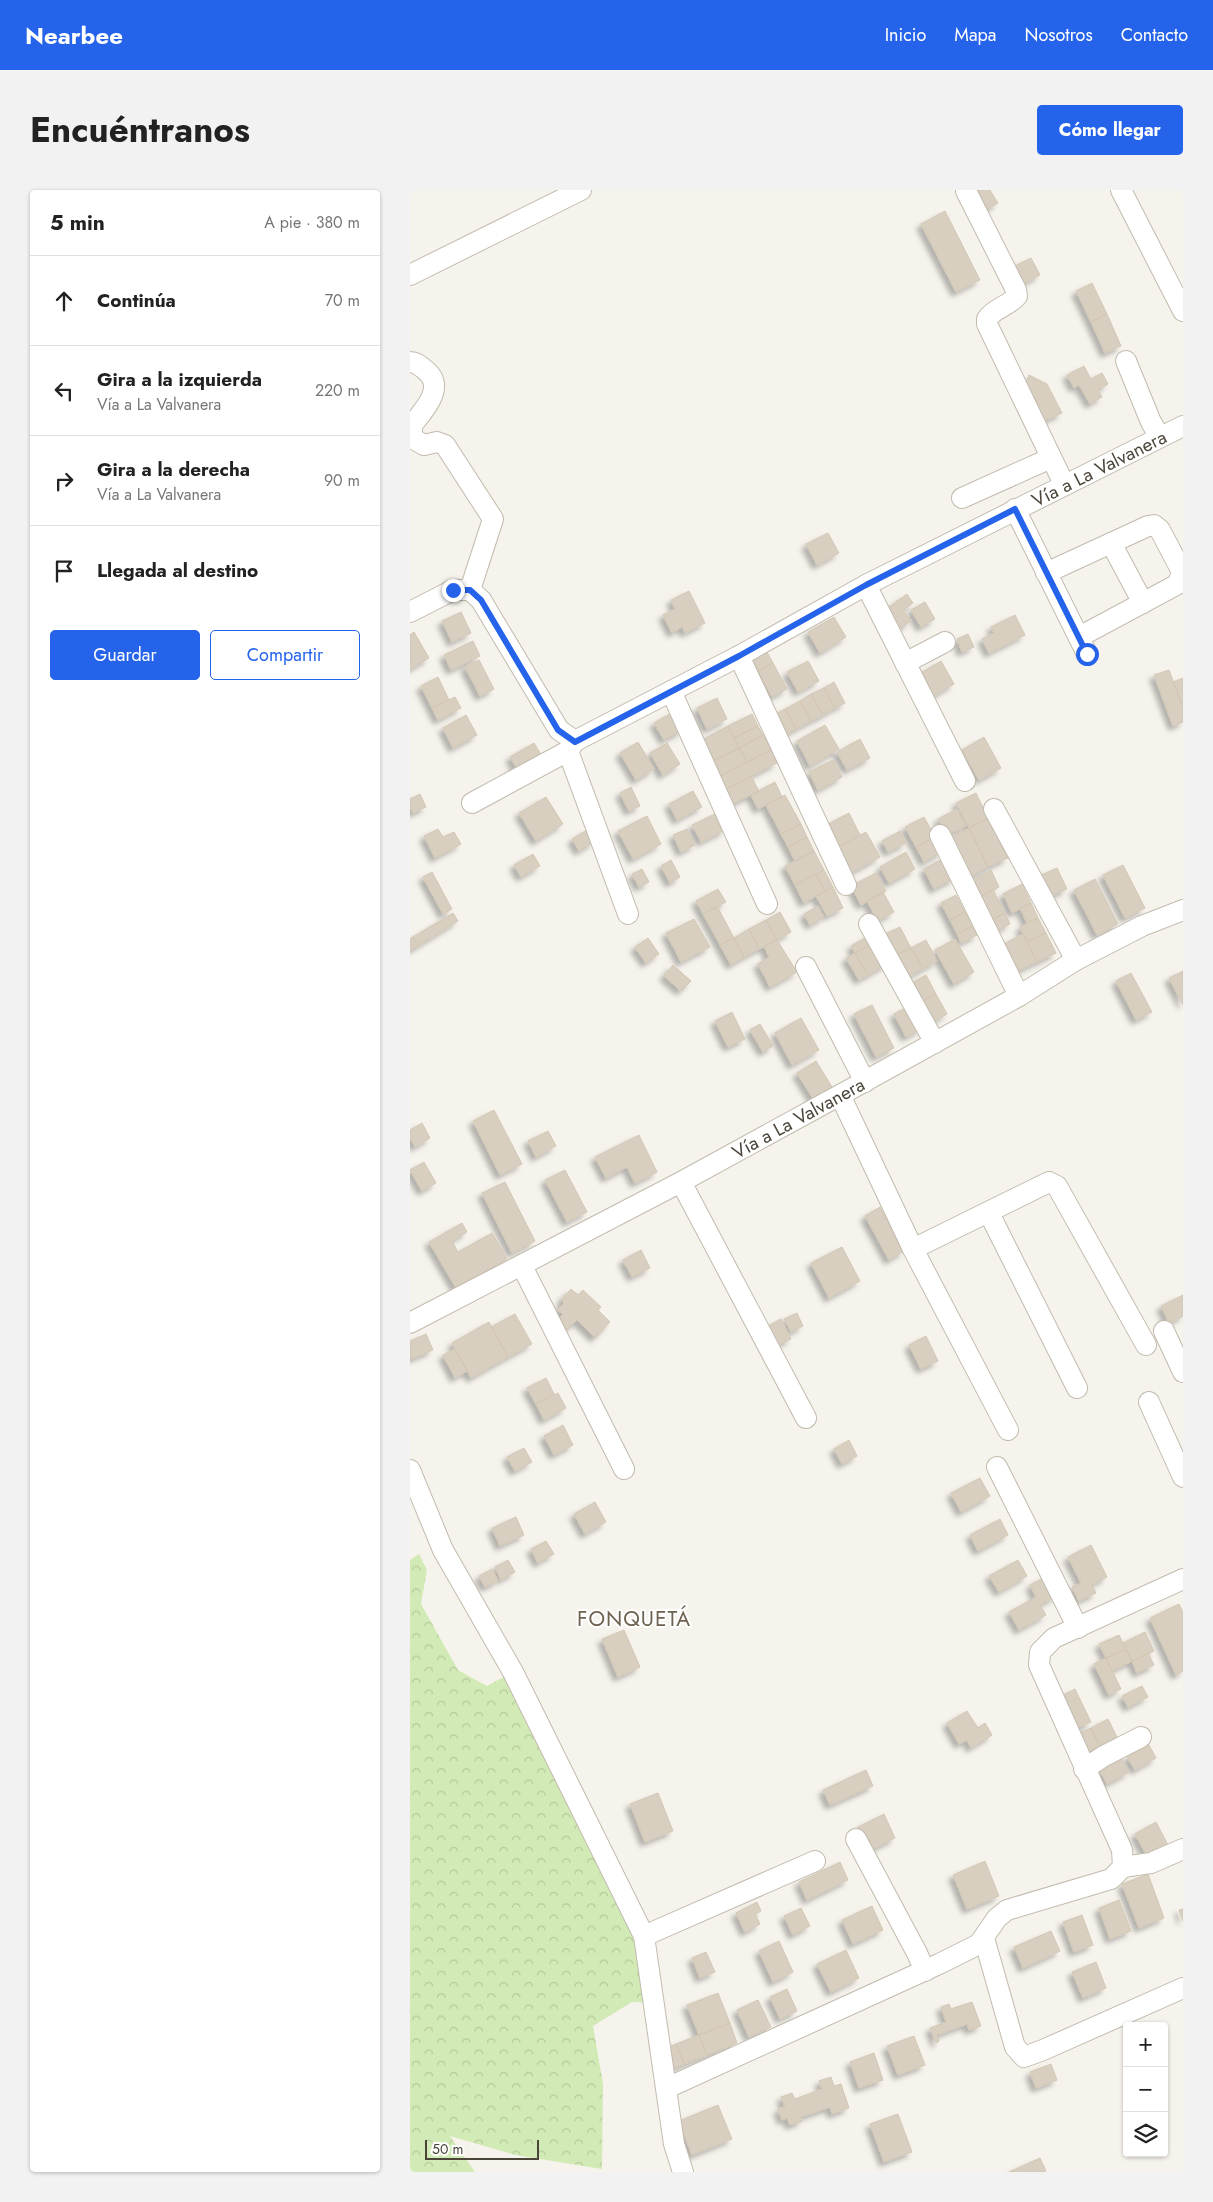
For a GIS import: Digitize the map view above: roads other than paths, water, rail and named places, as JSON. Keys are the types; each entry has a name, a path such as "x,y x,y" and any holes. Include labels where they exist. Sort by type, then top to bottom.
{"street":[{"path":"410,275 581,190"},
{"path":"1121,190 1183,311"},
{"path":"966,191 1016,290 1017,296 1014,300 989,314 987,324 1064,484"},
{"path":"1126,361 1151,422 1160,437"},
{"path":"410,362 415,362 429,373 435,388 429,404 412,425 412,438 424,445 437,442 445,445 493,519 470,590"},
{"name":"Vía a La Valvanera","path":"472,803 571,746 866,585 1064,484 1183,426"},
{"path":"962,498 1051,458"},
{"path":"1015,509 1046,573 1083,645 1143,603 1178,584 1182,578 1182,572 1160,530 1154,525 1148,526 1046,573"},
{"path":"1111,544 1143,603"},
{"path":"866,585 965,781"},
{"path":"410,612 453,590 470,590 481,600 558,730 571,746 628,914"},
{"path":"905,663 945,642"},
{"path":"739,656 846,885"},
{"path":"671,691 767,904"},
{"path":"994,809 1076,960"},
{"path":"940,835 1019,996"},
{"name":"Vía a La Valvanera","path":"410,1324 840,1096 1019,996 1076,960 1142,926 1183,910"},
{"path":"868,924 935,1042"},
{"path":"806,967 870,1078"},
{"path":"837,1002 870,1078"},
{"path":"840,1096 913,1249 1008,1430"},
{"path":"681,1182 806,1418"},
{"path":"913,1249 989,1212 1040,1184 1048,1182 1057,1186 1146,1345"},
{"path":"989,1212 1077,1388"},
{"path":"522,1266 624,1469"},
{"path":"1164,1331 1183,1372"},
{"path":"1149,1402 1183,1477"},
{"path":"997,1467 1078,1628"},
{"path":"410,1470 443,1550 513,1672 644,1936 674,2144 684,2172"},
{"path":"1124,1867 1122,1850 1084,1769 1039,1665 1040,1652 1054,1638 1183,1579"},
{"path":"1084,1769 1104,1756 1141,1737"},
{"path":"856,1839 918,1953 925,1971"},
{"path":"667,2088 925,1971 979,1944 997,1918 1007,1910 1111,1879 1124,1867 1151,1863 1183,1849"},
{"path":"644,1936 815,1861"},
{"path":"984,1938 1015,2047 1024,2057 1183,1988"}],"district":[{"name":"FONQUETÁ","path":"634,1619"}]}
